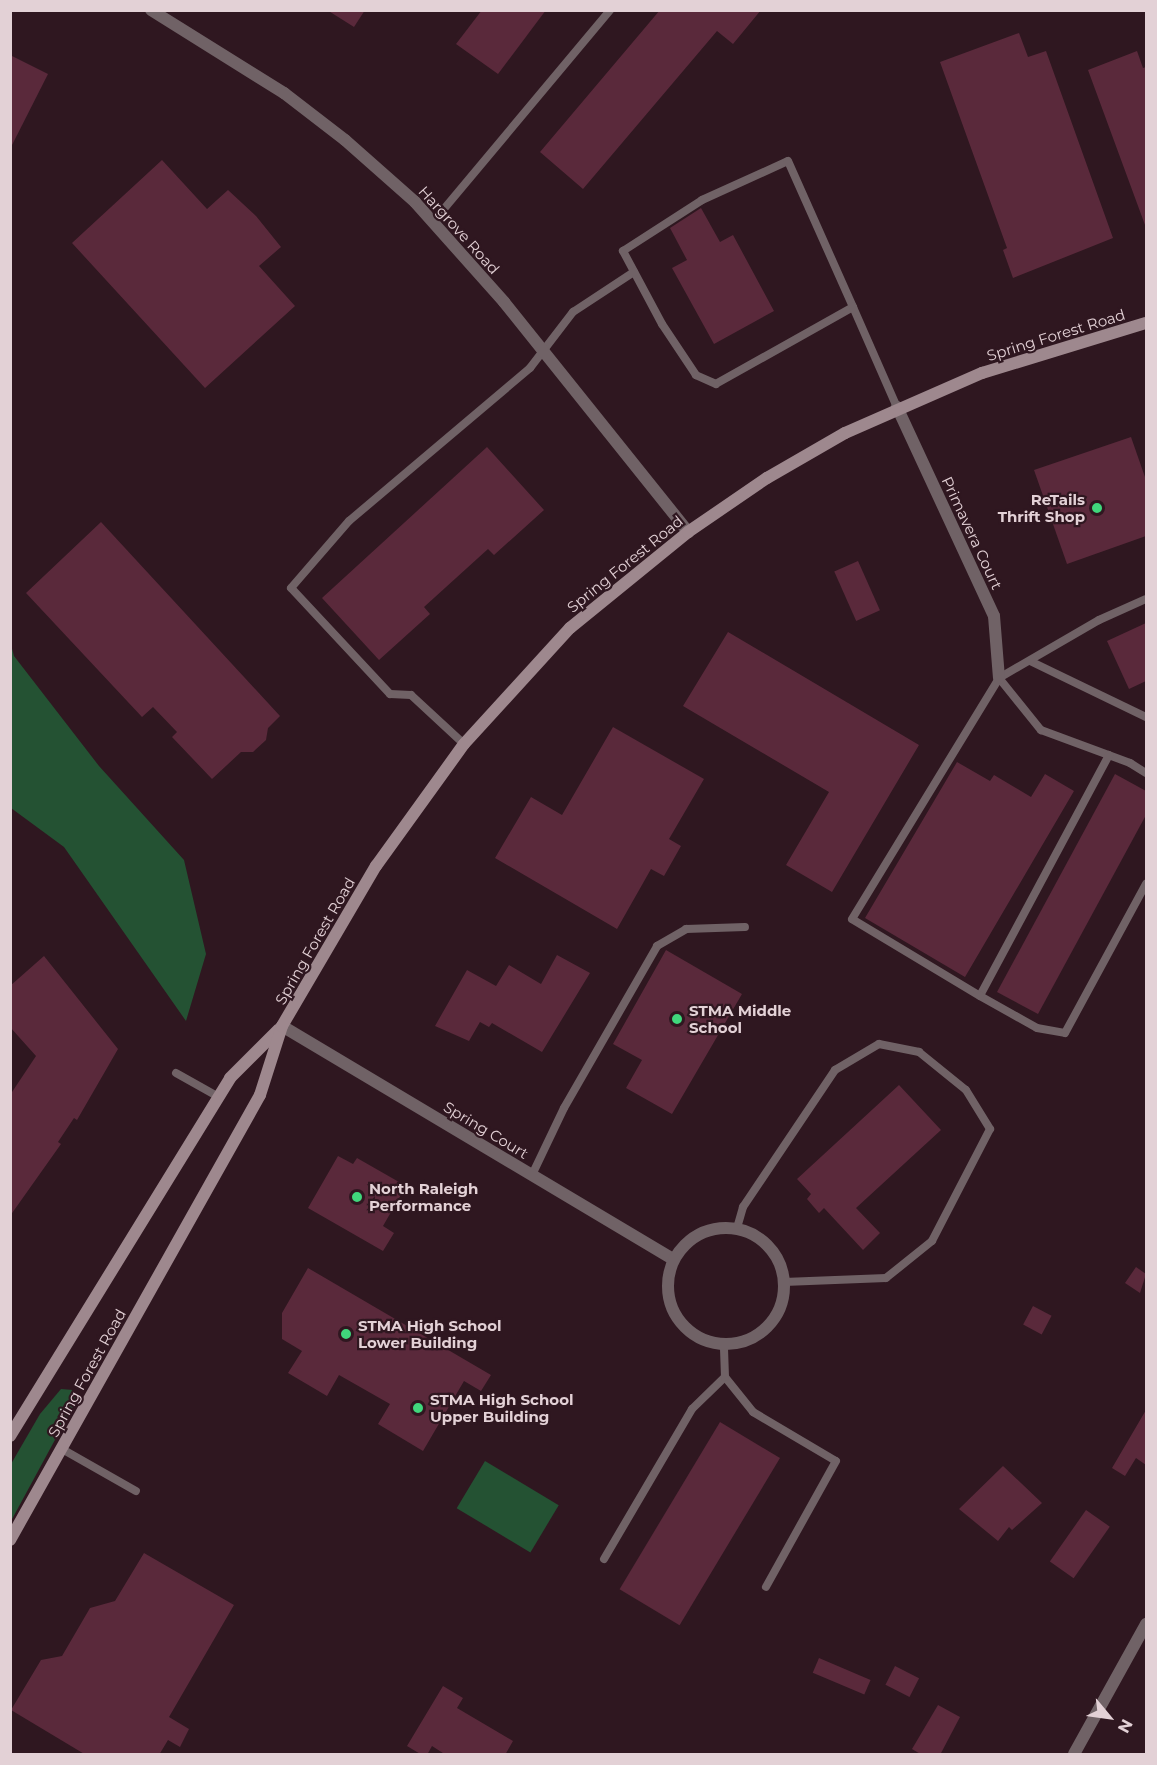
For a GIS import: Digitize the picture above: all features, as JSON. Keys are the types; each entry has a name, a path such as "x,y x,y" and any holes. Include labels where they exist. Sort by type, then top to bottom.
{"main road":[{"name":"Spring Forest Road","path":"10,1540 260,1095 282,1026 376,866 464,744 570,628 688,531 766,478 897,407 1029,356 1146,323"},
{"name":"Spring Forest Road","path":"10,1436 230,1078 282,1026"}],"street":[{"name":"Hargrove Road","path":"151,10 310,113 345,140 433,222 544,351 688,531"},
{"name":"Primavera Court","path":"897,407 994,616 999,678"},
{"name":"Spring Court","path":"282,1026 673,1259"},
{"path":"718,1228 737,1228 755,1235 770,1247 780,1263 784,1282 782,1301 774,1319 760,1333 743,1342 724,1345 696,1336 675,1316 668,1288 673,1259 700,1233 718,1228"},
{"path":"1074,1755 1146,1624"}],"lane":[{"path":"433,222 610,10"},
{"path":"853,306 716,384 696,375 623,251 702,200 788,161 853,306 897,407"},
{"path":"464,744 411,695 390,694 291,588 349,521 530,368 573,312 634,272"},
{"path":"1146,599 1099,620 999,678 852,919 1037,1028 1065,1034 1146,884"},
{"path":"1030,661 1146,717"},
{"path":"999,678 1041,730 1109,755 1146,773"},
{"path":"980,996 1109,755"},
{"path":"532,1175 564,1108 657,946 686,929 745,927"},
{"path":"737,1228 743,1207 835,1070 879,1044 920,1052 966,1090 990,1129 932,1241 886,1278 784,1282"},
{"path":"176,1073 219,1097"},
{"path":"724,1345 725,1377 753,1412 836,1461 766,1587"},
{"path":"604,1559 692,1409 725,1377"},
{"path":"62,1449 136,1491"}],"green space":[{"path":"10,641 14,656 99,766 184,860 206,954 186,1021 64,847 11,808"},
{"path":"61,1389 73,1390 76,1401 11,1521 11,1464 40,1414"},
{"path":"485,1461 559,1505 530,1552 457,1508"}],"building":[{"path":"327,10 365,10 354,27"},
{"path":"482,10 546,10 498,74 456,44"},
{"path":"660,10 761,10 733,44 717,31 583,189 540,152"},
{"path":"1019,33 1028,57 1046,51 1113,238 1013,278 1003,250 1007,248 940,62"},
{"path":"1137,51 1143,68 1146,67 1145,225 1088,70"},
{"path":"10,55 48,74 10,149"},
{"path":"162,160 207,209 228,190 256,216 281,247 259,266 295,306 205,388 72,243"},
{"path":"701,208 720,242 733,235 774,311 714,344 672,268 687,260 670,228"},
{"name":"ReTails Thrift Shop","path":"1131,437 1146,480 1146,536 1067,564 1034,470"},
{"path":"487,447 544,510 494,555 488,549 424,607 430,614 379,660 322,598"},
{"path":"101,522 280,716 268,728 266,740 253,752 241,752 212,779 172,737 177,732 153,707 142,717 26,593"},
{"path":"858,561 880,610 856,621 834,572"},
{"path":"1146,623 1146,681 1129,689 1107,641"},
{"path":"728,632 919,745 832,892 786,865 829,792 683,706"},
{"path":"613,727 704,779 669,839 681,846 664,876 651,869 617,929 495,858 531,797 562,815"},
{"path":"957,762 990,781 994,775 1031,797 1045,774 1074,791 965,977 865,918"},
{"path":"1115,774 1146,791 1146,815 1038,1014 997,992"},
{"name":"STMA Middle School","path":"666,950 742,994 672,1114 626,1088 642,1060 613,1044"},
{"path":"557,955 590,973 542,1052 492,1023 489,1027 480,1022 469,1041 435,1026 467,970 496,986 509,965 541,984"},
{"path":"44,956 118,1049 77,1120 74,1118 58,1142 61,1144 10,1216 10,1095 36,1056 10,1027 10,986"},
{"path":"899,1085 941,1130 856,1208 880,1233 863,1250 824,1208 819,1213 807,1199 811,1194 797,1179"},
{"name":"North Raleigh Performance","path":"338,1156 353,1164 357,1158 406,1186 383,1226 394,1233 383,1251 308,1208"},
{"path":"1136,1267 1146,1274 1140,1293 1125,1283"},
{"path":"308,1268 491,1375 481,1391 464,1381 423,1451 378,1424 390,1404 339,1375 327,1396 288,1373 302,1351 282,1339 282,1313"},
{"path":"1033,1306 1052,1316 1042,1334 1023,1325"},
{"path":"1146,1410 1146,1465 1136,1458 1125,1476 1112,1468"},
{"path":"720,1422 780,1458 680,1625 620,1589"},
{"path":"1003,1466 1042,1503 1012,1530 1009,1527 998,1541 959,1509"},
{"path":"1086,1510 1110,1527 1074,1578 1050,1562"},
{"path":"144,1553 234,1605 169,1717 189,1729 180,1747 168,1740 159,1755 86,1755 11,1710 41,1660 62,1656 90,1608 115,1601"},
{"path":"819,1658 871,1680 864,1695 813,1673"},
{"path":"895,1666 919,1678 910,1697 885,1685"},
{"path":"443,1686 463,1698 457,1708 513,1741 505,1755 446,1755 432,1746 427,1755 422,1755 407,1746"},
{"path":"938,1705 960,1717 940,1755 922,1755 912,1749"}],"place":[{"name":"ReTails Thrift Shop","path":"1097,508"},
{"name":"STMA Middle School","path":"677,1019"},
{"name":"North Raleigh Performance","path":"357,1197"},
{"name":"STMA High School Lower Building","path":"346,1334"},
{"name":"STMA High School Upper Building","path":"418,1408"}]}
